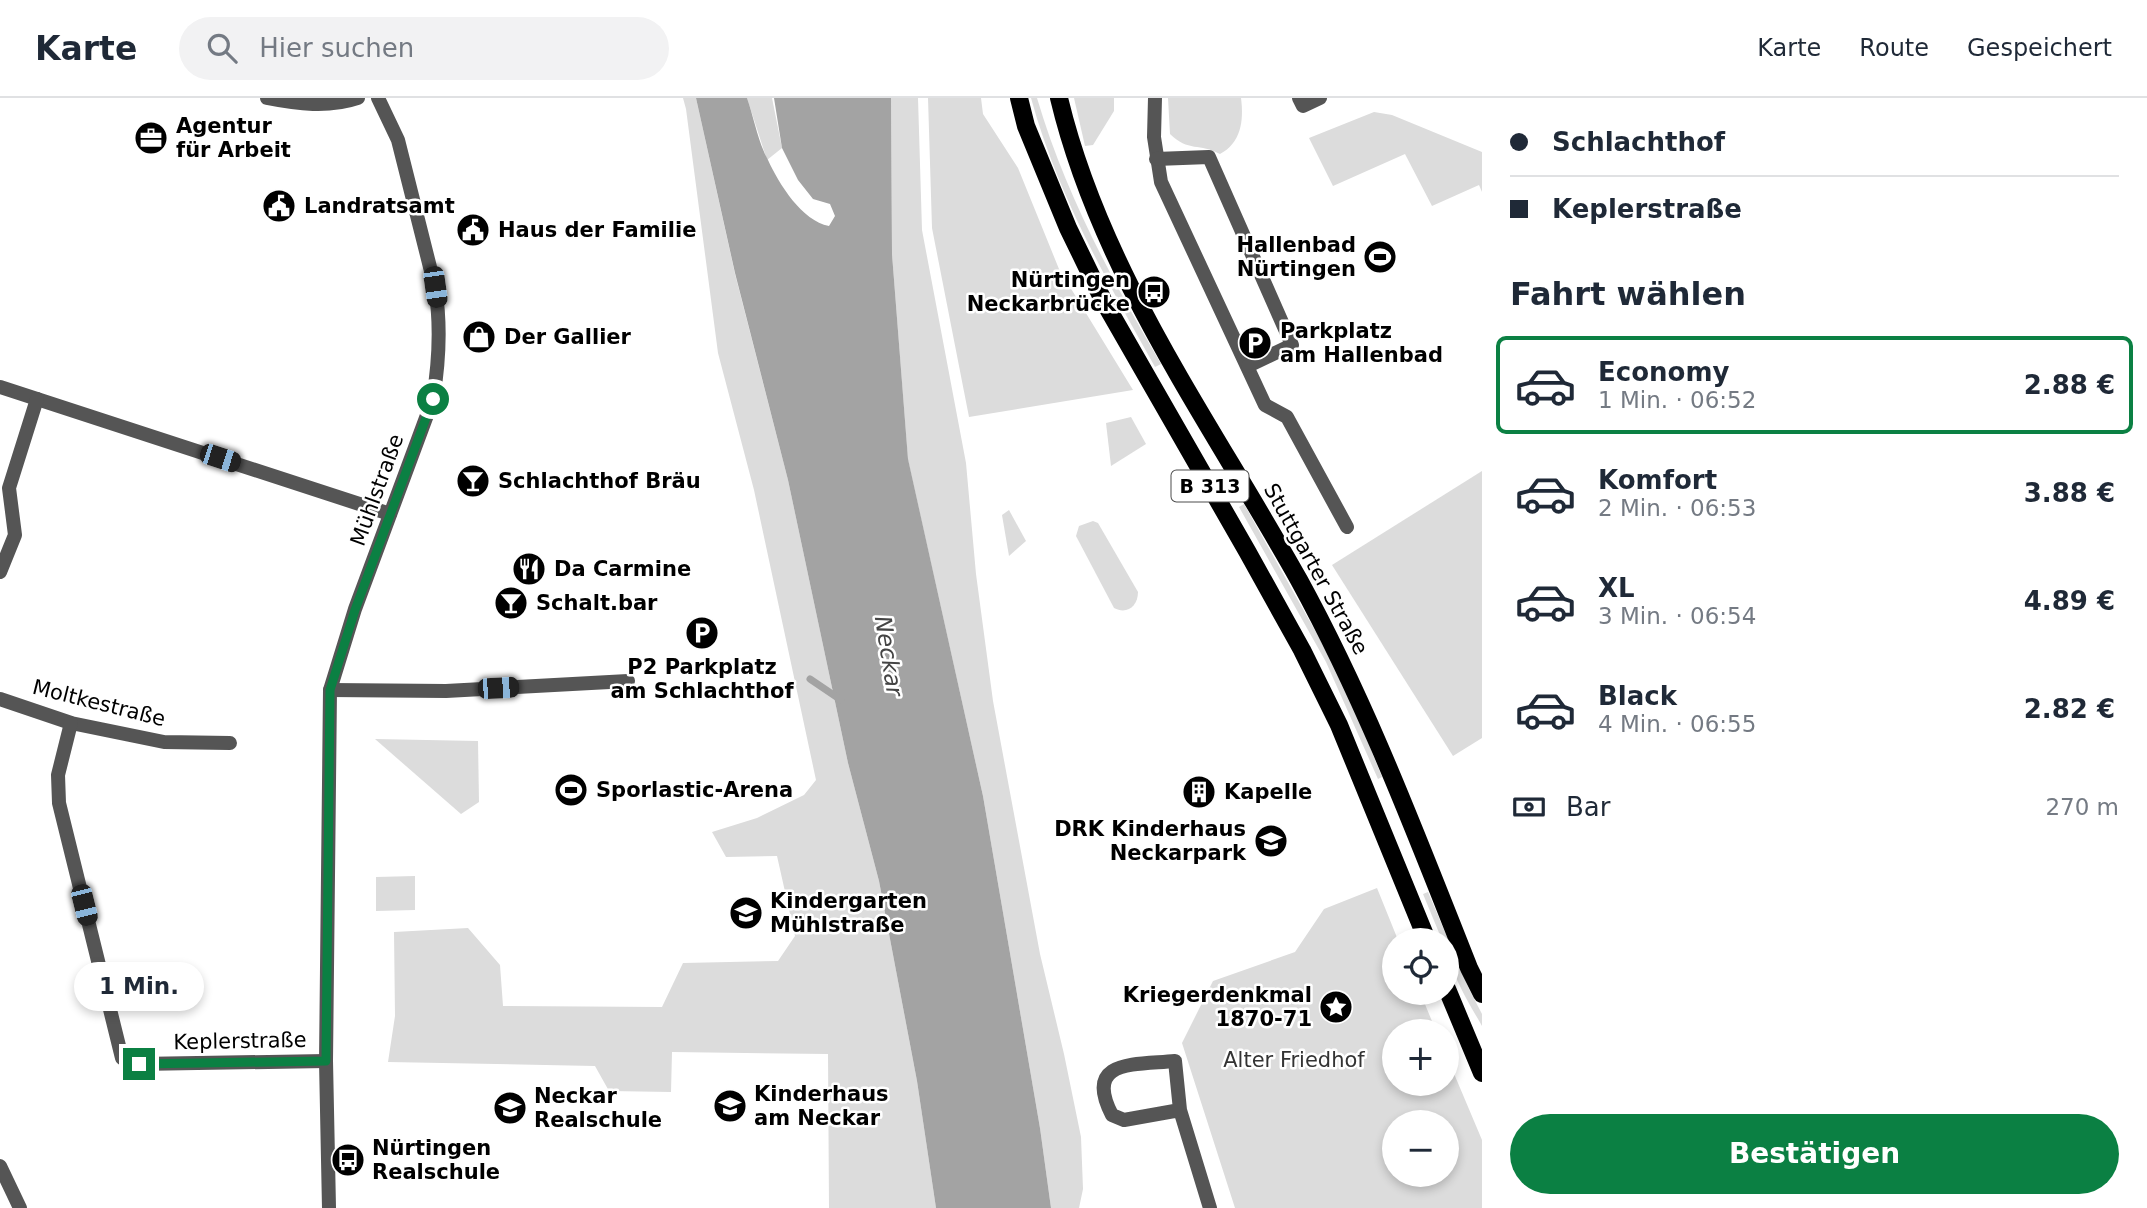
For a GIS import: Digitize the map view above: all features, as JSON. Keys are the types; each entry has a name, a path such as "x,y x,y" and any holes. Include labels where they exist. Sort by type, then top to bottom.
{"main road":[{"name":"B 313","path":"1019,98 1026,126 1068,228 1103,300 1303,650 1339,725 1422,928"},
{"name":"Stuttgarter Straße","path":"1059,98 1084,181 1127,281 1339,653 1482,994"},
{"path":"1454,1005 1482,1073"}],"street":[{"path":"267,98 293,103 336,103 358,98"},
{"name":"Mühlstraße","path":"329,1208 326,1061 330,690 355,610 433,399 438,369 438,304 398,140 378,98"},
{"path":"1155,98 1156,159 1169,203 1265,405 1287,417 1347,527"},
{"path":"1299,98 1303,106 1320,98"},
{"path":"1156,159 1209,157 1237,218 1292,345 1248,366"},
{"path":"0,387 390,514"},
{"path":"0,572 15,535 9,488 37,400"},
{"path":"330,690 446,691 628,681"},
{"name":"Moltkestraße","path":"0,699 71,723 164,743 230,743"},
{"name":"Keplerstraße","path":"71,723 58,775 59,803 122,1058 128,1063 139,1064 326,1061"},
{"path":"1180,1110 1124,1120 1111,1115 1102,1096 1102,1084 1107,1074 1121,1066 1175,1061 1180,1110 1210,1208"},
{"path":"0,1166 20,1208"}],"green space":[{"path":"683,98 696,98 735,274 788,480 848,763 879,881 917,1081 936,1208 829,1208 828,1054 672,1052 671,1092 609,1091 595,1066 388,1062 395,1016 394,932 468,928 500,965 503,1006 662,1007 683,963 778,961 795,936 777,856 726,857 712,832 757,818 804,795 816,780 754,490 718,353"},
{"path":"747,98 772,98 782,148 767,160"},
{"path":"891,98 918,98 922,230 966,463 976,574 993,701 1040,954 1081,1137 1083,1189 1079,1208 1051,1208 1040,1128 983,796 908,460 892,254"},
{"path":"928,98 981,98 983,114 1018,168 1059,269 1133,390 969,417 932,228"},
{"path":"1031,98 1037,98 1061,168 1091,234 1124,300 1161,364 1155,367 1069,203"},
{"path":"1074,98 1114,98 1114,111 1093,145 1085,146"},
{"path":"1168,98 1241,98 1242,115 1237,138 1220,154 1176,140 1170,134"},
{"path":"1374,112 1392,115 1482,152 1482,192 1479,185 1432,206 1405,154 1333,186 1309,138"},
{"path":"1131,417 1146,444 1111,466 1106,423"},
{"path":"1482,471 1482,738 1453,756 1332,565"},
{"path":"1244,504 1327,652 1382,777 1378,779 1326,662 1239,507"},
{"path":"1009,510 1026,541 1009,556 1002,515"},
{"path":"1093,521 1098,523 1138,592 1134,605 1127,610 1114,608 1076,536 1079,526"},
{"path":"375,739 478,741 479,802 461,814"},
{"path":"415,876 415,910 376,911 376,877"},
{"name":"Alter Friedhof","path":"1377,888 1393,928 1382,928 1382,1005 1425,1005 1431,1019 1382,1019 1382,1096 1459,1096 1459,1085 1482,1140 1482,1208 1235,1208 1182,1043 1213,981 1295,952 1324,909"},
{"path":"1428,892 1443,928 1437,928 1423,894"},
{"path":"1459,965 1482,1014 1482,1026 1459,983"}],"water":[{"name":"Neckar","path":"696,98 747,98 765,153 785,190 810,217 829,226 835,216 830,204 813,199 798,180 782,148 774,98 891,98 892,254 908,459 983,796 1040,1128 1051,1208 936,1208 917,1081 879,881 848,763 788,480 735,273"}],"waterway":[{"path":"810,679 841,700"}],"place":[{"name":"Agentur für Arbeit","path":"151,138"},
{"name":"Landratsamt","path":"279,206"},
{"name":"Haus der Familie","path":"473,230"},
{"name":"Hallenbad Nürtingen","path":"1380,257"},
{"name":"Nürtingen Neckarbrücke","path":"1154,292"},
{"name":"Der Gallier","path":"479,337"},
{"name":"Parkplatz am Hallenbad","path":"1255,343"},
{"name":"Schlachthof Bräu","path":"473,481"},
{"name":"Da Carmine","path":"529,569"},
{"name":"Schalt.bar","path":"511,603"},
{"name":"P2 Parkplatz am Schlachthof","path":"702,633"},
{"name":"Sporlastic-Arena","path":"571,790"},
{"name":"Kapelle","path":"1199,792"},
{"name":"DRK Kinderhaus Neckarpark","path":"1271,841"},
{"name":"Kindergarten Mühlstraße","path":"746,913"},
{"name":"Kriegerdenkmal 1870-71","path":"1336,1007"},
{"name":"Kinderhaus am Neckar","path":"730,1106"},
{"name":"Neckar Realschule","path":"510,1108"},
{"name":"Nürtingen Realschule","path":"348,1160"}],"route":[{"path":"139,1064 326,1061 330,690 355,610 433,399"}]}
